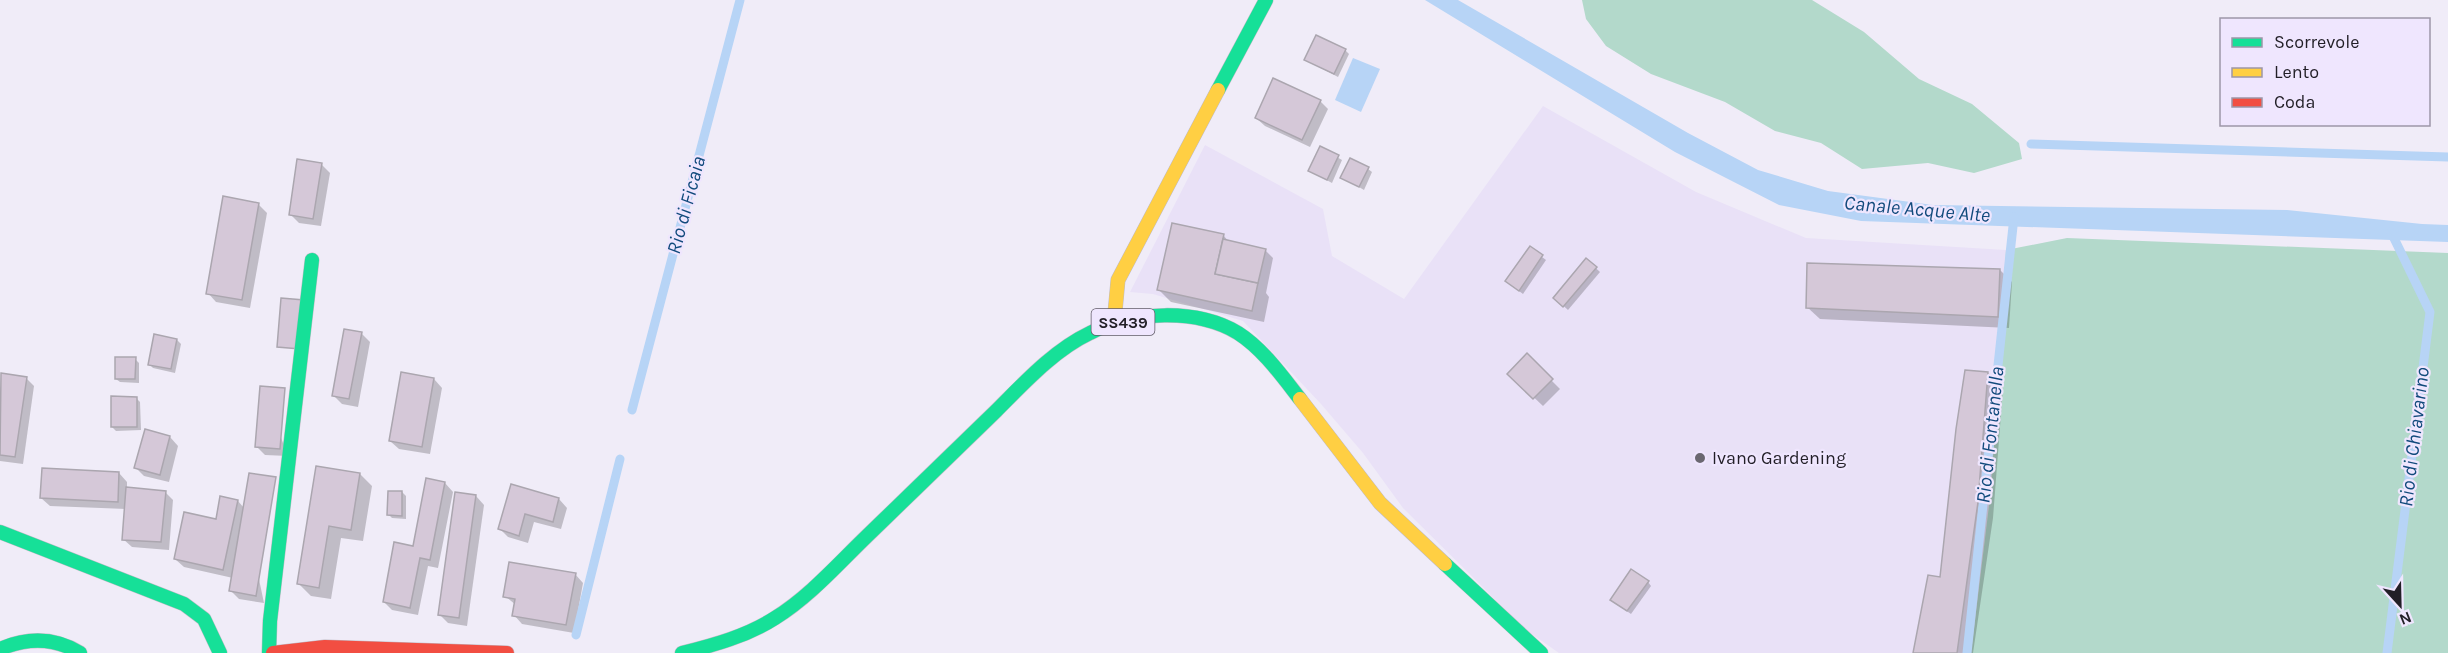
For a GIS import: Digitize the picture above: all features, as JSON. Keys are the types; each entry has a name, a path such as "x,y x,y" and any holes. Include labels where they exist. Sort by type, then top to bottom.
{"main road":[{"path":"1114,323 1118,280 1266,0"},
{"path":"312,260 270,621 271,653 325,647 507,653"},
{"name":"SS439","path":"682,653 741,635 774,618 818,584 858,548 1026,381 1067,347 1089,333 1114,323 1155,316 1208,319 1239,333 1275,367 1380,503 1541,653"},
{"path":"0,532 193,608 208,620 220,653"},
{"path":"8,628 33,639 56,642 80,653"},
{"path":"0,649 33,639"}],"shaded area":[{"path":"1543,106 1696,192 1806,238 2006,250 1991,489 1971,653 1559,653 1526,630 1403,508 1363,453 1321,404 1243,321 1153,294 1130,292 1205,145 1323,209 1332,256 1404,299"}],"green space":[{"path":"1582,0 1812,0 1864,32 1919,79 1972,104 2019,143 2022,159 1974,173 1928,163 1862,169 1821,143 1775,131 1725,102 1651,74 1606,46 1586,19"},
{"path":"2067,238 2448,253 2448,653 1971,653 1991,489 2006,250"}],"water":[{"name":"Canale Acque Alte","path":"1425,0 1458,0 1688,133 1758,170 1828,191 1933,205 2287,210 2448,225 2448,242 1861,221 1779,205 1675,152"},
{"path":"1353,58 1380,69 1361,112 1335,100"}],"building":[{"path":"1316,35 1346,49 1334,74 1304,60"},
{"path":"1273,78 1321,100 1302,140 1255,118"},
{"path":"1320,146 1339,155 1327,180 1308,171"},
{"path":"1350,158 1369,167 1359,187 1340,178"},
{"path":"297,159 322,163 313,219 289,215"},
{"path":"223,196 259,203 242,300 206,294"},
{"path":"1172,223 1224,234 1215,274 1258,283 1252,311 1157,290"},
{"path":"1223,239 1266,249 1258,283 1215,274"},
{"path":"1530,246 1543,255 1519,291 1505,281"},
{"path":"1586,258 1597,267 1563,307 1553,298"},
{"path":"1807,263 2000,269 1998,317 1806,308"},
{"path":"281,298 304,300 300,349 277,347"},
{"path":"344,329 362,332 349,399 332,396"},
{"path":"154,334 177,339 171,369 148,365"},
{"path":"1527,353 1553,379 1533,399 1507,374"},
{"path":"115,357 136,357 135,379 115,379"},
{"path":"1965,370 1988,372 1978,502 1957,653 1913,653 1928,575 1940,577 1956,429"},
{"path":"401,372 434,378 422,447 389,441"},
{"path":"1,373 27,377 15,457 0,455"},
{"path":"260,386 285,388 280,449 255,447"},
{"path":"111,396 137,397 137,427 111,427"},
{"path":"145,429 170,436 160,475 134,468"},
{"path":"316,466 360,473 351,530 329,526 319,588 297,584"},
{"path":"42,468 119,472 118,502 40,498"},
{"path":"249,473 276,477 256,596 229,591"},
{"path":"426,478 445,482 430,560 420,558 410,608 383,602 394,542 413,546"},
{"path":"511,484 559,498 553,522 525,514 519,536 498,529"},
{"path":"126,487 166,491 161,542 122,540"},
{"path":"388,491 402,491 402,516 387,515"},
{"path":"455,492 476,495 459,618 438,615"},
{"path":"220,496 238,500 223,570 174,559 184,512 216,519"},
{"path":"509,562 576,573 566,625 512,616 515,599 503,597"},
{"path":"1631,569 1649,581 1627,611 1610,600"}],"waterway":[{"name":"Rio di Ficaia","path":"632,410 740,0"},
{"path":"2031,144 2448,157"},
{"name":"Rio di Fontanella","path":"1967,653 2014,217"},
{"name":"Rio di Chiavarino","path":"2387,653 2430,312 2391,232"},
{"name":"Rio di Ficaia","path":"576,635 620,459"}],"traffic: fast":[{"path":"1218,90 1266,0"},
{"path":"269,653 270,621 312,260"},
{"path":"682,653 742,635 787,610 822,580 1040,368 1064,348 1107,326 1125,320 1164,315 1203,319 1221,325 1238,333 1256,347 1272,363 1300,399"},
{"path":"0,532 184,604 204,619 220,653"},
{"path":"1445,564 1541,653"},
{"path":"0,649 21,642 41,641 60,644 80,653"}],"traffic: slow":[{"path":"1114,323 1118,280 1218,90"},
{"path":"1300,399 1380,503 1445,564"}],"traffic: jam":[{"path":"273,653 325,647 507,653"}],"place":[{"name":"Ivano Gardening","path":"1700,458"}]}
